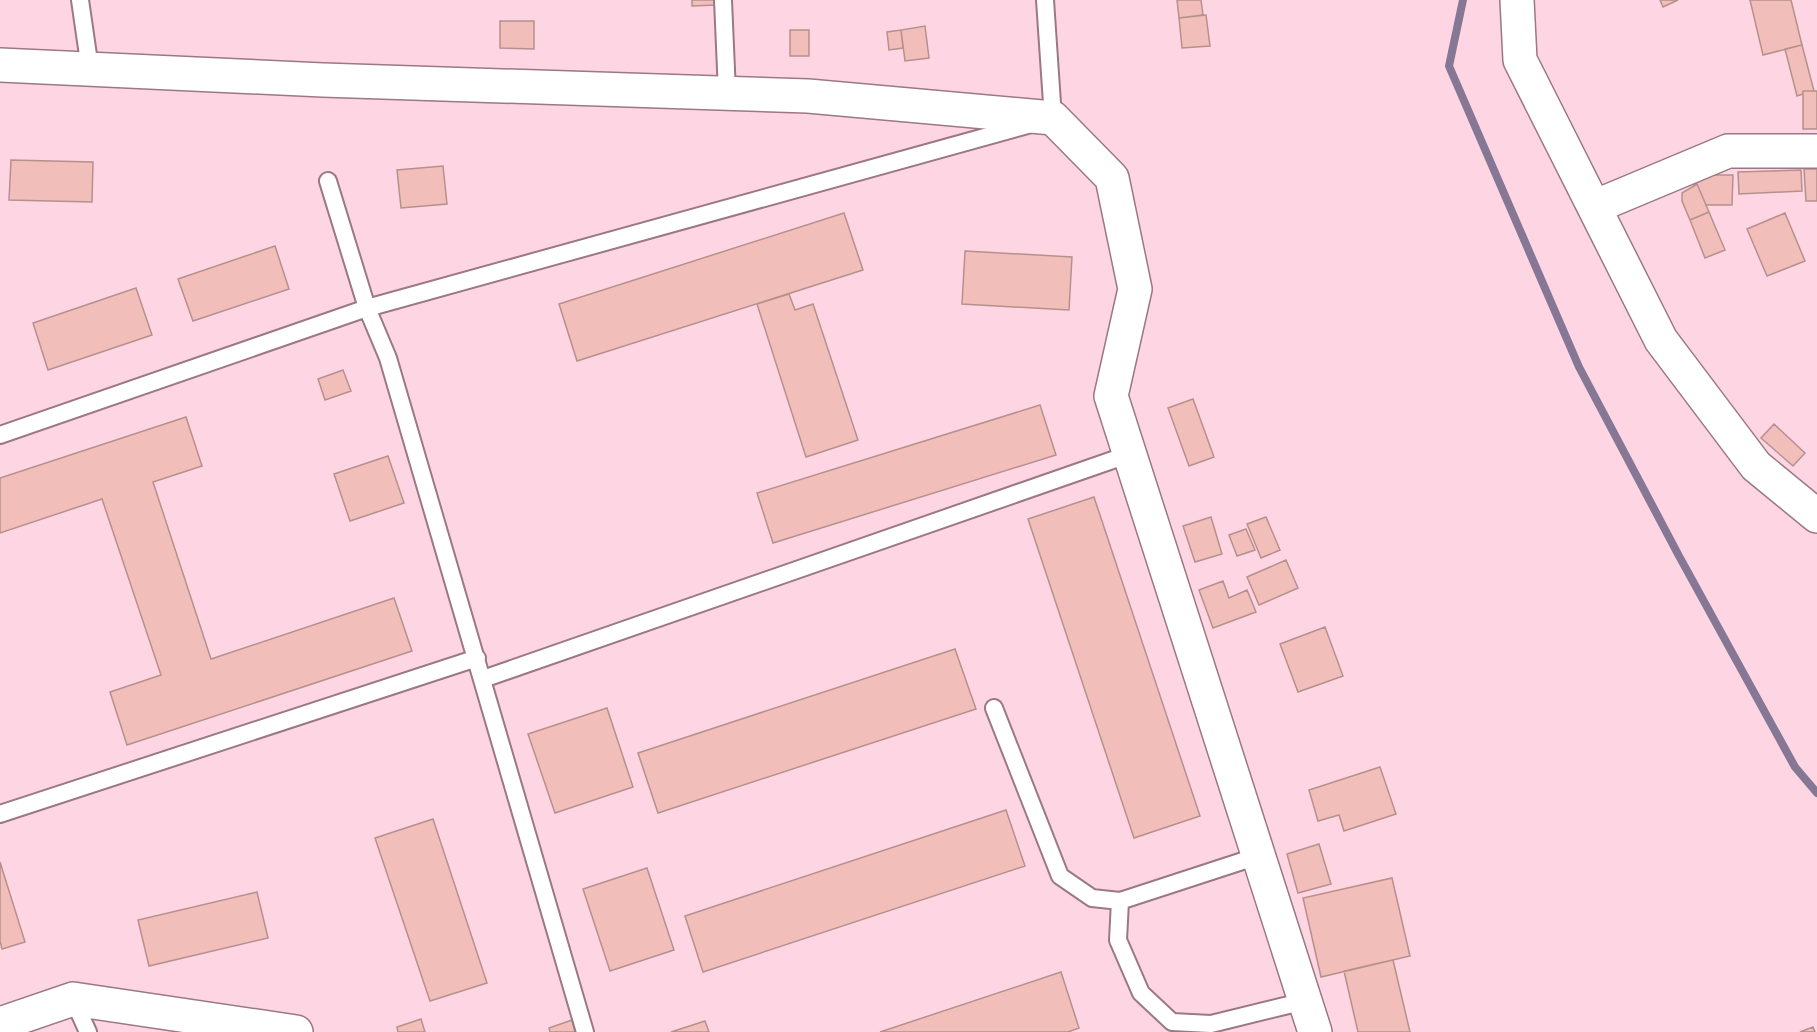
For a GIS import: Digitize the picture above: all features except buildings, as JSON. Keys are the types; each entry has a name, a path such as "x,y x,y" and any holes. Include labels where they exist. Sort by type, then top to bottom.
{"street":[{"path":"1517,0 1520,60 1661,340 1756,466 1817,516"},
{"path":"0,65 323,81 808,96 1053,118 1112,178 1135,289 1111,396 1315,1032"},
{"path":"1594,207 1728,151 1817,151"},
{"path":"0,1024 73,999 296,1032"}],"lane":[{"path":"80,0 90,69"},
{"path":"723,0 727,93"},
{"path":"0,435 367,308 1053,118 1045,0"},
{"path":"328,181 367,308 387,358 585,1032"},
{"path":"483,679 1130,454"},
{"path":"0,814 477,658"},
{"path":"994,708 1060,876 1092,898 1120,900 1258,856"},
{"path":"1120,900 1118,940 1141,993 1172,1022 1211,1024 1305,1001"},
{"path":"73,999 88,1032"}],"waterway":[{"path":"1463,0 1449,66 1579,367 1679,556 1795,767 1817,793"}]}
